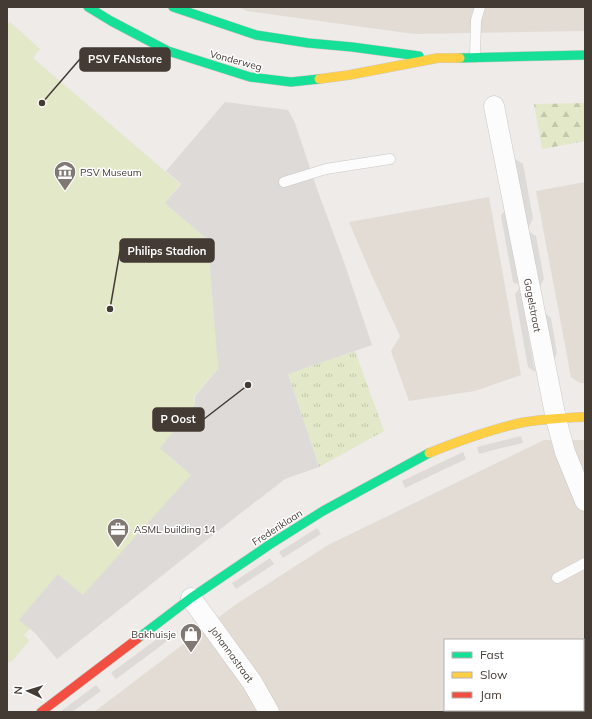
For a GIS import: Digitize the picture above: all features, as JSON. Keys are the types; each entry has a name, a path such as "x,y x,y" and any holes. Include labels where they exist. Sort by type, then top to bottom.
{"main road":[{"name":"Vonderweg","path":"88,7 168,51 250,77 291,82 350,75 438,58"},
{"name":"Vonderweg","path":"173,7 256,35 308,43 438,58 585,54"},
{"name":"Frederiklaan","path":"41,712 191,598 269,545 323,511 407,465 470,437 521,423 585,417"}],"street":[{"name":"Gagelstraat","path":"494,106 556,419 565,452 585,501"},
{"name":"Johannastraat","path":"191,598 252,682 269,712"}],"lane":[{"path":"475,57 476,20 480,7"},
{"path":"284,182 326,169 390,159"},
{"path":"557,578 585,563"}],"shaded area":[{"path":"238,7 585,7 585,31 414,34 247,11"},
{"path":"225,102 288,110 295,123 372,345 288,374 319,467 285,479 57,659 35,633 19,620 58,574 83,595 191,475 160,448 195,405 195,396 218,369 208,240 165,203 181,184 166,171"},
{"path":"515,159 523,164 533,219 528,228"},
{"path":"585,182 585,383 580,383 571,377 536,191"},
{"path":"489,197 521,375 475,391 409,401 391,351 400,336 349,222"},
{"path":"506,208 520,285 513,282 501,216"},
{"path":"528,231 536,236 544,279 539,288"},
{"path":"520,288 535,372 528,367 515,294"},
{"path":"543,311 551,318 557,353 553,362"},
{"path":"521,436 523,443 479,454 477,447"},
{"path":"544,440 585,440 585,712 94,712 235,605 328,545"},
{"path":"463,452 466,459 405,488 402,481"},
{"path":"317,528 321,534 283,558 279,552"},
{"path":"270,558 274,564 236,589 232,583"},
{"path":"165,633 170,639 116,679 111,673"},
{"path":"96,685 101,691 72,712 60,712"}],"green space":[{"path":"10,22 40,49 33,58 180,184 165,203 208,240 218,367 194,396 195,405 191,410 201,419 169,456 191,475 83,598 67,586 24,635 29,641 11,662 7,663 7,25"},
{"path":"585,103 585,141 542,149 534,104"},
{"path":"355,351 384,431 319,467 288,374"}],"traffic: fast":[{"path":"88,7 168,51 250,77 291,82 319,79"},
{"path":"173,7 256,35 308,43 419,56"},
{"path":"460,58 585,55"},
{"path":"137,639 191,598 269,545 323,511 429,453"}],"traffic: slow":[{"path":"319,79 349,75 438,58 460,58"},
{"path":"429,453 474,436 520,423 585,417"}],"traffic: jam":[{"path":"41,712 137,639"}],"place":[{"name":"PSV FANstore","path":"42,103"},
{"name":"PSV Museum","path":"65,192"},
{"name":"Philips Stadion","path":"110,309"},
{"name":"P Oost","path":"248,385"},
{"name":"ASML building 14","path":"118,548"},
{"name":"Bakhuisje","path":"191,654"}]}
